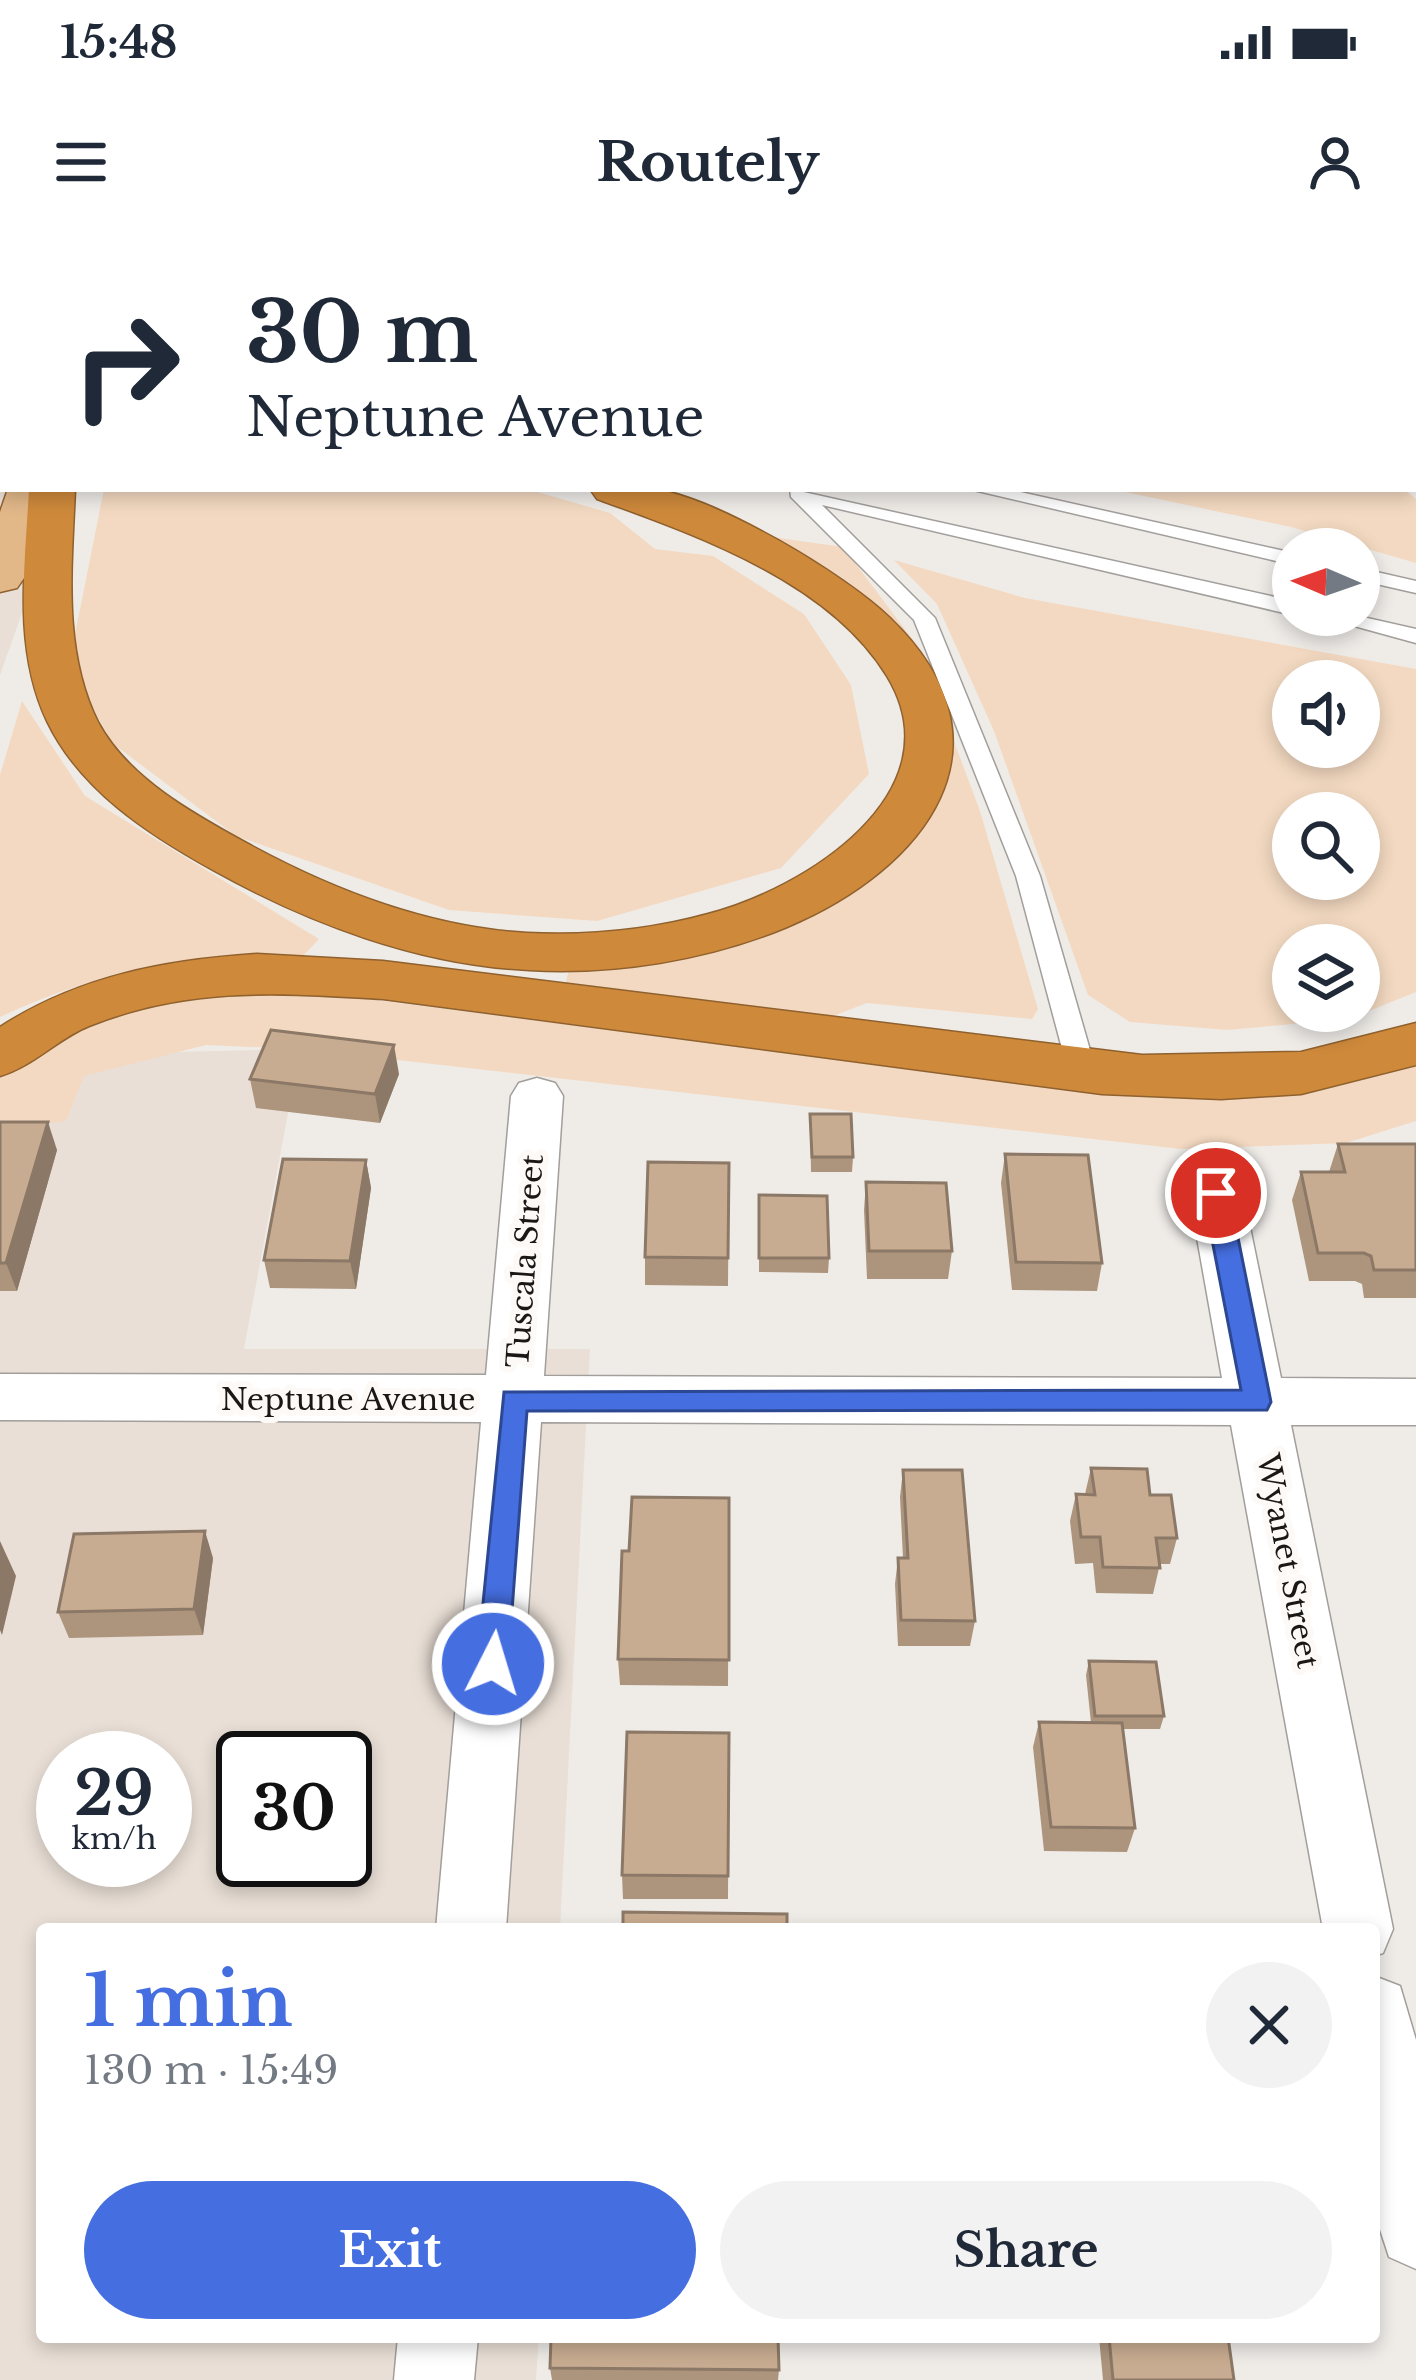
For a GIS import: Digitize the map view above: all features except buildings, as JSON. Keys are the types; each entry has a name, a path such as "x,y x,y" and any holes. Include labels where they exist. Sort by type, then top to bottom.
{"highway":[{"path":"52,492 47,642 73,723 122,784 190,834 269,880 366,916 467,942 568,952 670,943 760,917 837,881 893,832 920,787 933,738 915,681 882,635 821,588 747,546 620,492"},
{"path":"0,1055 63,1014 166,980 257,973 383,980 1082,1071 1204,1080 1304,1074 1416,1043"}],"main road":[{"path":"0,578 30,492"}],"street":[{"name":"Tuscala Street","path":"471,1923 538,1096"},
{"name":"Wyanet Street","path":"1216,1193 1357,1923"},
{"name":"Neptune Avenue","path":"0,1397 1416,1402"},
{"path":"1380,2043 1416,2230"},
{"path":"434,2380 437,2343"}],"lane":[{"path":"789,492 924,618 1028,876 1082,1071"},
{"path":"792,492 1272,603"},
{"path":"992,492 1272,554"},
{"path":"1380,578 1416,586"},
{"path":"1380,628 1416,636"}],"shaded area":[{"path":"0,492 65,492 0,675"},
{"path":"103,492 537,492 610,513 655,549 713,556 804,614 851,685 869,774 781,868 597,921 449,910 236,836 112,743 69,664"},
{"path":"1125,492 1408,492 1416,499 1416,563 1380,553 1380,528 1294,528"},
{"path":"751,534 843,547 919,648 980,811 1038,1009 1032,1019 867,1003 815,1023 564,989 571,962 788,923 945,753 903,647"},
{"path":"894,560 1025,598 1366,660 1272,660 1272,768 1380,768 1380,662 1416,669 1416,992 1380,1007 1380,924 1272,924 1272,1026 1227,1030 1130,1022 1088,995 994,731 937,604"},
{"path":"22,701 85,796 319,939 303,956 221,959 112,976 0,1017 0,775"},
{"path":"203,991 321,993 1097,1093 1416,1060 1416,1121 1346,1143 1181,1149 300,1049 206,1045 84,1076 66,1121 0,1129 0,1074 105,1014"},
{"path":"300,1049 244,1349 590,1349 560,1923 36,1923 36,2343 539,2343 536,2380 0,2380 0,1056"}],"route":[{"path":"493,1664 514,1400 1257,1402 1216,1193"}]}
